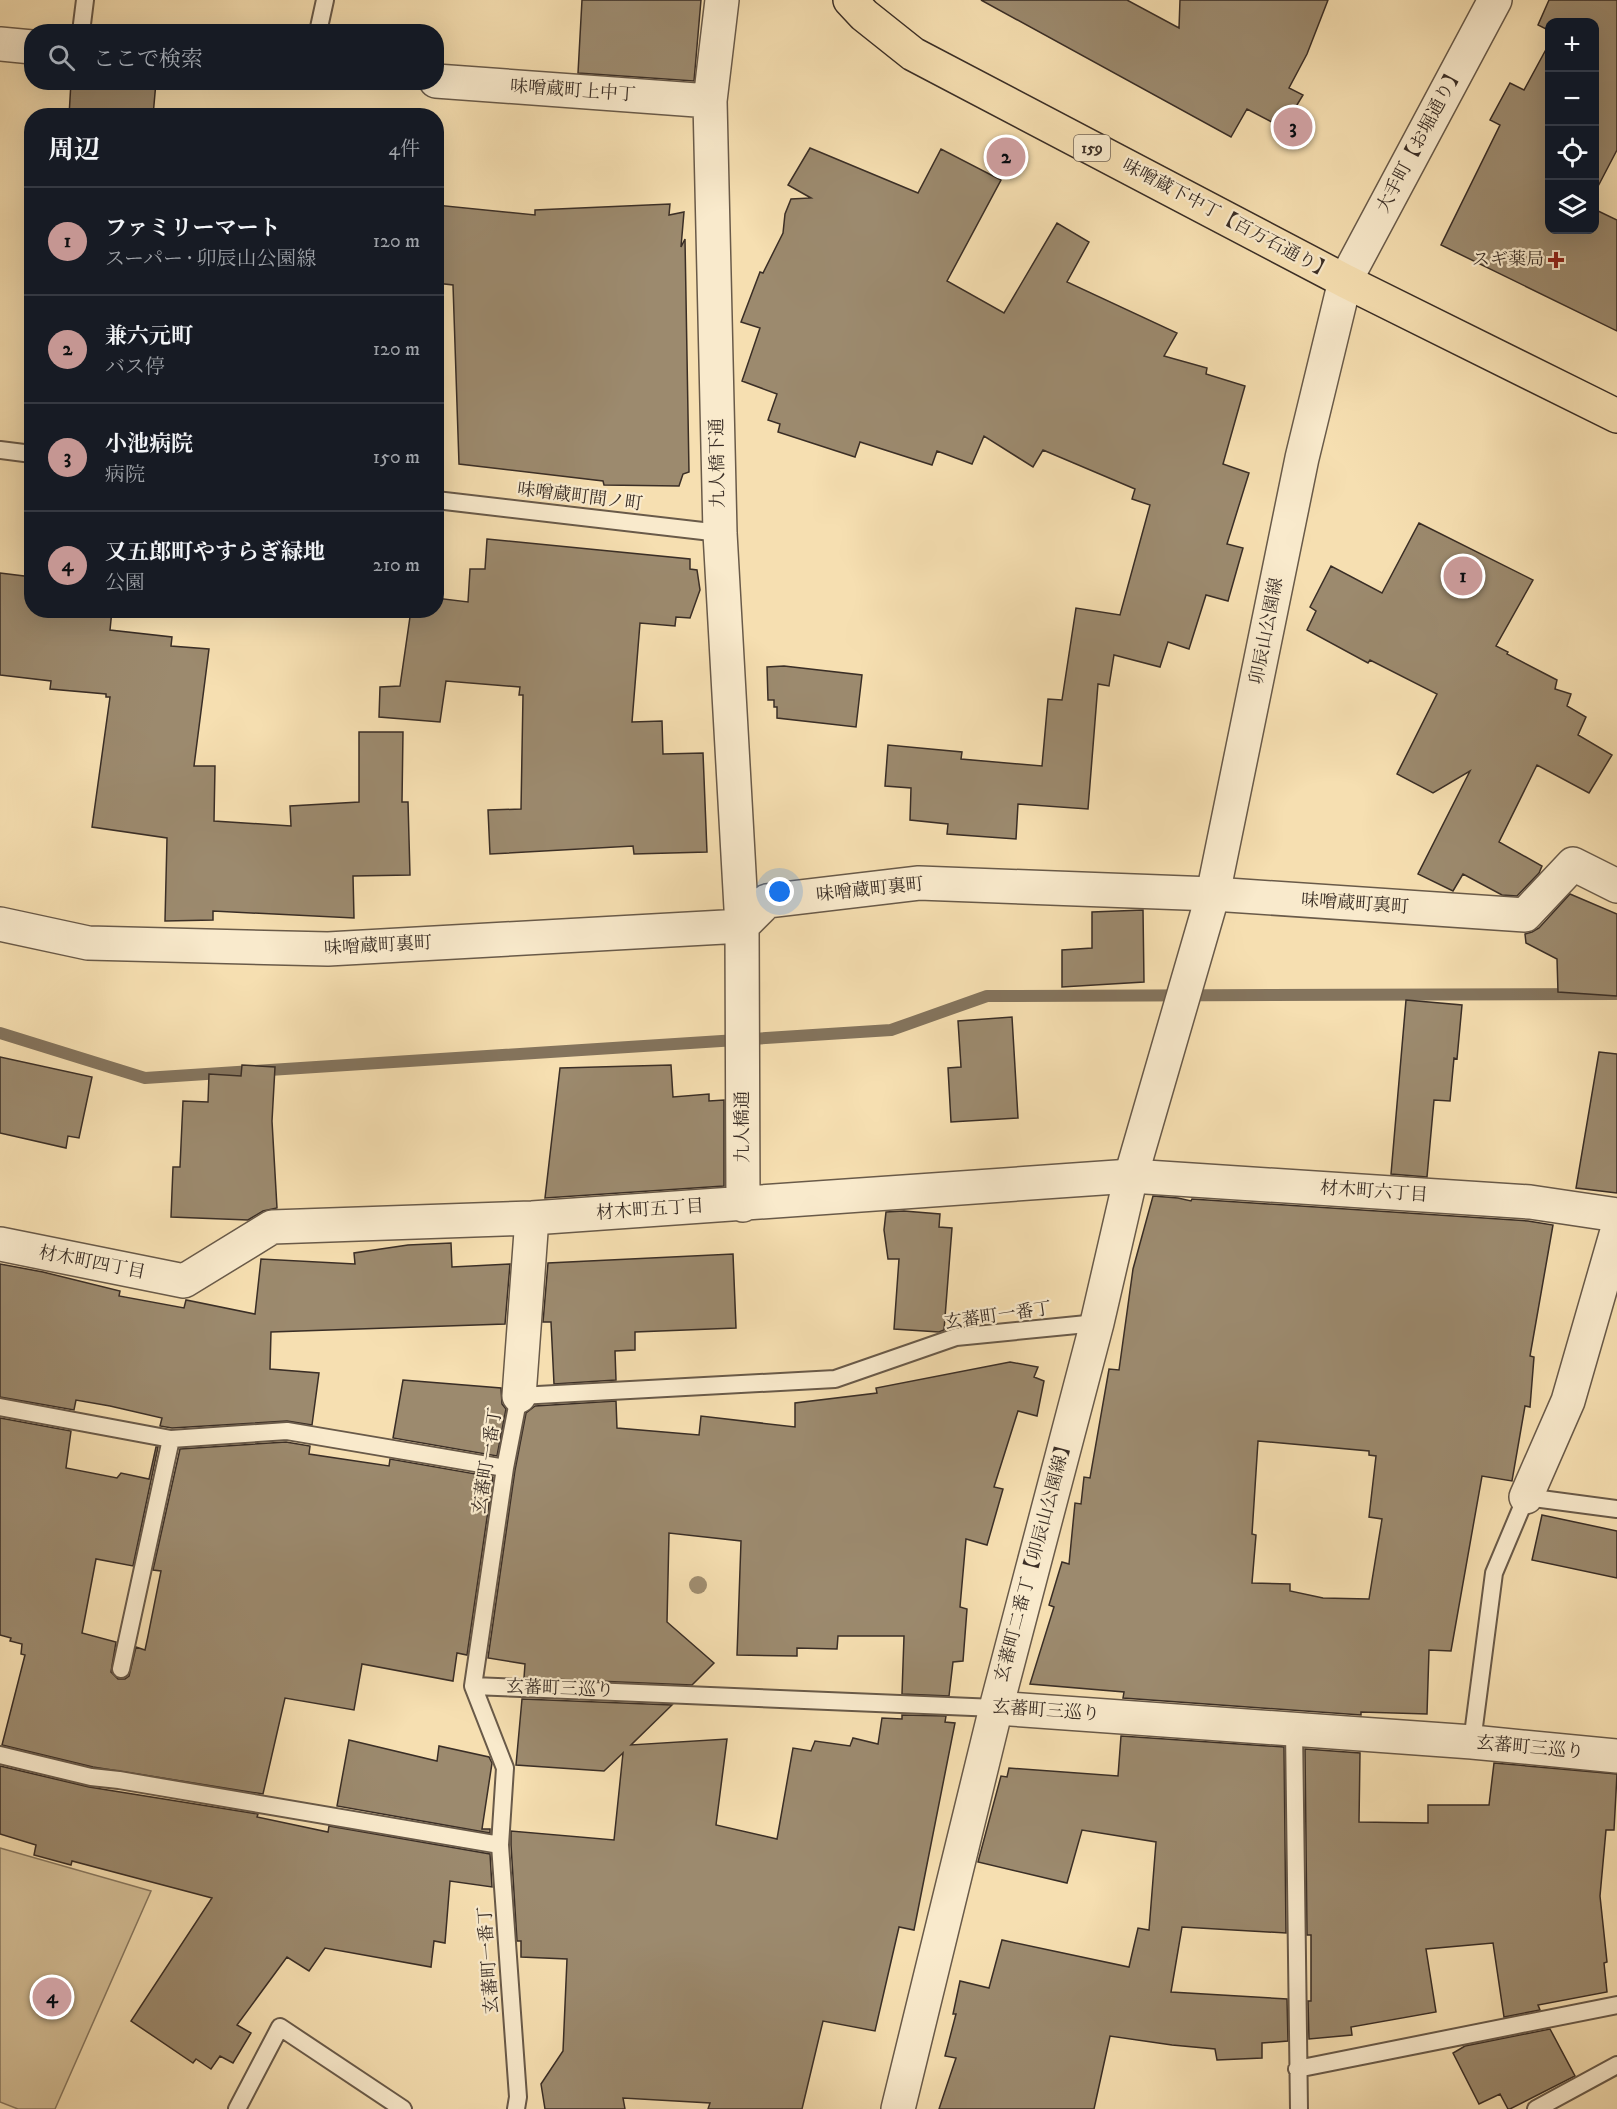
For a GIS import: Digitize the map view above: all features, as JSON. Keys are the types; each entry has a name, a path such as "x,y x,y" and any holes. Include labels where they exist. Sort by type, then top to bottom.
{"highway":[{"name":"味噌蔵下中丁【百万石通り】","path":"850,0 864,15 913,54 1345,281 1617,416"}],"street":[{"name":"九人橋下通","path":"722,0 710,101 720,532 742,926 743,1035"},
{"name":"大手町【お堀通り】","path":"1345,281 1495,0"},
{"path":"0,44 24,46"},
{"name":"味噌蔵町上中丁","path":"444,82 710,101"},
{"name":"卯辰山公園線","path":"1179,1013 1213,894 1302,458 1345,281"},
{"name":"味噌蔵町裏町","path":"0,924 88,943 328,949 742,926 767,902 920,883 1213,894 1525,915 1573,864 1617,886"},
{"name":"玄蕃町二番丁【卯辰山公園線】","path":"898,2109 996,1708 1096,1323 1131,1176 1179,1013"},
{"name":"九人橋通","path":"743,1035 743,1205"},
{"name":"材木町五丁目","path":"184,1281 272,1227 532,1218 1131,1176"},
{"name":"材木町六丁目","path":"1131,1176 1530,1202 1617,1215"},
{"path":"519,1396 532,1218"},
{"path":"1526,1497 1568,1401 1617,1231"},
{"name":"材木町四丁目","path":"0,1245 184,1281"},
{"name":"玄蕃町三巡り","path":"996,1708 1472,1742 1617,1756"}],"lane":[{"path":"82,24 84,0"},
{"path":"320,24 325,0"},
{"path":"0,450 24,453"},
{"name":"味噌蔵町間ノ町","path":"444,501 720,532"},
{"name":"玄蕃町一番丁","path":"516,2109 518,2097 500,1845 505,1768 473,1686 505,1468 519,1396 835,1379 956,1337 1096,1323"},
{"path":"0,1407 171,1438 287,1431 505,1468"},
{"path":"121,1669 171,1438"},
{"path":"1472,1742 1494,1574 1526,1497 1617,1509"},
{"name":"玄蕃町三巡り","path":"473,1686 996,1708"},
{"path":"1294,1729 1299,2109"},
{"path":"0,1755 91,1777 500,1845"},
{"path":"1298,2069 1617,2005"},
{"path":"237,2109 280,2027 403,2109"},
{"path":"1536,2109 1617,2065"}],"shaded area":[{"path":"0,1848 151,1891 55,2109 18,2109 0,2102"}],"building":[{"path":"582,0 701,0 694,81 578,73"},
{"path":"981,0 1127,0 1179,28 1180,0 1328,0 1307,54 1289,88 1303,95 1283,128 1247,109 1231,137"},
{"path":"1549,0 1617,0 1617,150 1599,184 1599,18 1545,18 1545,28 1538,25"},
{"path":"1545,51 1545,234 1599,234 1599,211 1617,220 1617,331 1441,245 1500,125 1490,120 1510,83 1524,90"},
{"path":"71,90 155,90 154,108 69,108"},
{"path":"810,148 918,193 941,149 1001,180 947,281 1004,313 1057,223 1089,242 1067,282 1177,333 1164,356 1207,368 1206,374 1245,386 1223,464 1249,473 1227,544 1243,548 1228,601 1206,595 1189,649 1168,642 1160,667 1114,655 1109,686 1098,684 1088,809 1018,804 1016,839 947,834 948,824 910,820 911,788 885,786 888,745 962,752 961,759 1042,766 1048,699 1062,700 1076,608 1120,615 1150,505 1132,499 1135,489 1043,450 1033,467 984,436 972,464 937,451 932,465 860,442 855,457 778,432 780,424 768,420 777,394 742,381 760,328 741,322 760,272 763,273 783,233 785,214 791,199 811,198 788,185"},
{"path":"670,204 669,215 684,212 681,247 685,239 689,472 683,474 679,486 604,485 603,481 459,464 453,285 444,284 444,206 535,215 535,210"},
{"path":"1419,523 1533,580 1496,646 1557,680 1555,689 1571,694 1567,706 1586,717 1578,735 1612,755 1589,793 1537,765 1499,842 1542,866 1539,873 1517,896 1502,895 1463,874 1453,891 1418,874 1470,771 1433,793 1397,774 1437,694 1370,660 1368,663 1307,630 1316,611 1310,607 1331,566 1382,593"},
{"path":"487,539 690,559 690,569 697,570 700,590 690,618 676,617 675,626 640,623 632,722 662,721 663,754 703,753 707,852 634,854 633,846 490,854 488,810 521,809 523,695 519,695 520,687 446,681 440,722 379,717 380,687 400,686 410,618 444,618 444,599 468,602 470,569 485,569"},
{"path":"0,573 24,576 24,618 111,618 110,630 172,637 171,646 209,649 194,766 215,766 214,821 291,826 290,806 359,802 359,732 403,732 402,802 408,802 410,875 353,876 354,918 213,911 213,920 165,921 167,838 92,827 110,697 106,697 106,694 50,689 51,681 0,675"},
{"path":"784,666 862,675 856,727 777,718 777,707 774,707 774,700 768,700 767,667"},
{"path":"1570,894 1617,914 1617,996 1558,992 1557,959 1526,943 1525,934 1539,928"},
{"path":"1143,910 1144,982 1062,987 1062,950 1092,948 1092,912"},
{"path":"1406,1000 1462,1005 1450,1101 1434,1100 1427,1177 1391,1174"},
{"path":"1012,1017 1018,1118 951,1122 948,1068 961,1067 958,1021"},
{"path":"1599,1052 1617,1054 1617,1193 1576,1188"},
{"path":"0,1057 92,1077 79,1138 68,1136 66,1148 0,1133"},
{"path":"242,1065 275,1067 272,1121 277,1208 263,1211 248,1220 171,1217 173,1167 180,1167 183,1101 208,1102 209,1074 241,1076"},
{"path":"671,1065 673,1097 709,1094 709,1101 724,1100 724,1186 545,1198 560,1068"},
{"path":"1153,1196 1191,1201 1192,1199 1528,1221 1553,1225 1530,1356 1534,1357 1530,1407 1525,1406 1512,1481 1482,1476 1451,1651 1429,1650 1427,1714 1361,1712 1361,1715 1123,1698 1124,1692 1030,1684 1054,1607 1049,1605 1062,1562 1069,1564 1075,1503 1081,1504 1084,1477 1090,1478 1109,1369 1119,1370 1133,1269","holes":["1258,1441 1369,1451 1369,1455 1376,1456 1369,1517 1382,1519 1369,1599 1323,1598 1290,1591 1290,1584 1252,1583 1256,1535 1252,1534"]},
{"path":"886,1212 940,1214 939,1227 952,1228 944,1330 939,1332 894,1329 899,1259 888,1259 884,1230"},
{"path":"451,1243 452,1267 510,1264 505,1324 271,1332 270,1369 319,1373 312,1425 287,1421 172,1428 160,1426 162,1418 110,1406 76,1400 74,1410 0,1397 0,1264 120,1291 119,1296 184,1308 186,1300 255,1314 261,1259 355,1264 354,1253 408,1245"},
{"path":"733,1254 736,1328 635,1332 635,1350 615,1351 616,1380 554,1384 551,1322 543,1322 548,1263"},
{"path":"1010,1362 1038,1367 1034,1377 1044,1381 1037,1416 1018,1411 994,1487 1003,1489 987,1545 966,1539 960,1607 967,1609 963,1661 953,1662 949,1696 902,1694 904,1636 838,1636 837,1649 797,1648 797,1656 737,1655 741,1541 669,1533 667,1622 714,1663 692,1685 524,1678 525,1664 488,1658 515,1470 526,1413 535,1406 616,1401 617,1428 699,1435 701,1416 795,1427 795,1403 877,1393 876,1388"},
{"path":"403,1380 501,1388 502,1404 506,1409 497,1456 393,1438"},
{"path":"0,1418 71,1431 66,1468 117,1478 121,1473 149,1479 156,1447 158,1447 133,1566 96,1559 82,1633 116,1642 111,1672 118,1679 125,1679 129,1676 136,1647 145,1650 161,1571 153,1570 180,1449 286,1442 310,1446 309,1454 389,1466 390,1459 493,1477 467,1655 457,1653 453,1681 362,1664 354,1710 285,1698 263,1794 93,1767 2,1745 25,1655 21,1654 22,1644 0,1635"},
{"path":"1542,1515 1617,1531 1617,1578 1532,1560"},
{"path":"522,1699 672,1705 631,1745 727,1739 716,1825 777,1839 793,1748 811,1751 815,1741 850,1746 853,1738 878,1744 882,1718 902,1719 902,1715 946,1716 945,1722 955,1723 914,1930 899,1927 875,2031 823,2021 802,2109 708,2109 710,2103 623,2098 625,2109 545,2109 541,2084 563,2051 567,1959 521,1957 521,1941 517,1941 511,1831 614,1840 623,1753 604,1771 516,1765"},
{"path":"1121,1736 1284,1747 1286,1933 1182,1927 1171,1992 1287,1999 1288,2041 1262,2043 1262,2058 1217,2060 1215,2049 1110,2036 1094,2109 939,2109 956,2058 945,2056 956,2014 953,2014 960,1981 989,1988 1002,1940 1129,1967 1138,1928 1149,1930 1156,1842 1082,1830 1067,1883 978,1862 1001,1776 1007,1777 1009,1768 1118,1776"},
{"path":"349,1740 437,1761 439,1746 489,1757 492,1763 482,1829 490,1829 490,1833 337,1806"},
{"path":"1305,1749 1360,1753 1359,1822 1428,1823 1428,1805 1489,1805 1494,1763 1617,1774 1614,1830 1606,1830 1600,1896 1607,1962 1604,1963 1607,1992 1538,2005 1540,2010 1504,2017 1493,1943 1426,1949 1436,2012 1351,2027 1352,2035 1309,2039 1311,1935 1307,1935"},
{"path":"0,1766 89,1787 258,1814 257,1817 328,1832 329,1826 490,1854 492,1887 450,1881 445,1943 434,1941 431,1967 325,1948 309,1971 287,1957 237,2025 251,2033 233,2063 220,2056 211,2069 196,2059 193,2063 131,2021 212,1898 72,1861 71,1865 34,1855 36,1845 0,1834"},
{"path":"1550,2029 1575,2076 1510,2109 1500,2094 1479,2104 1453,2053 1465,2046"}],"waterway":[{"path":"0,1033 145,1078 891,1030 987,996 1617,994"}],"place":[{"name":"小池病院","path":"1293,127"},
{"name":"兼六元町","path":"1006,157"},
{"name":"スギ薬局","path":"1556,260"},
{"name":"ファミリーマート","path":"1463,576"},
{"name":"又五郎町やすらぎ緑地","path":"52,1997"}]}
